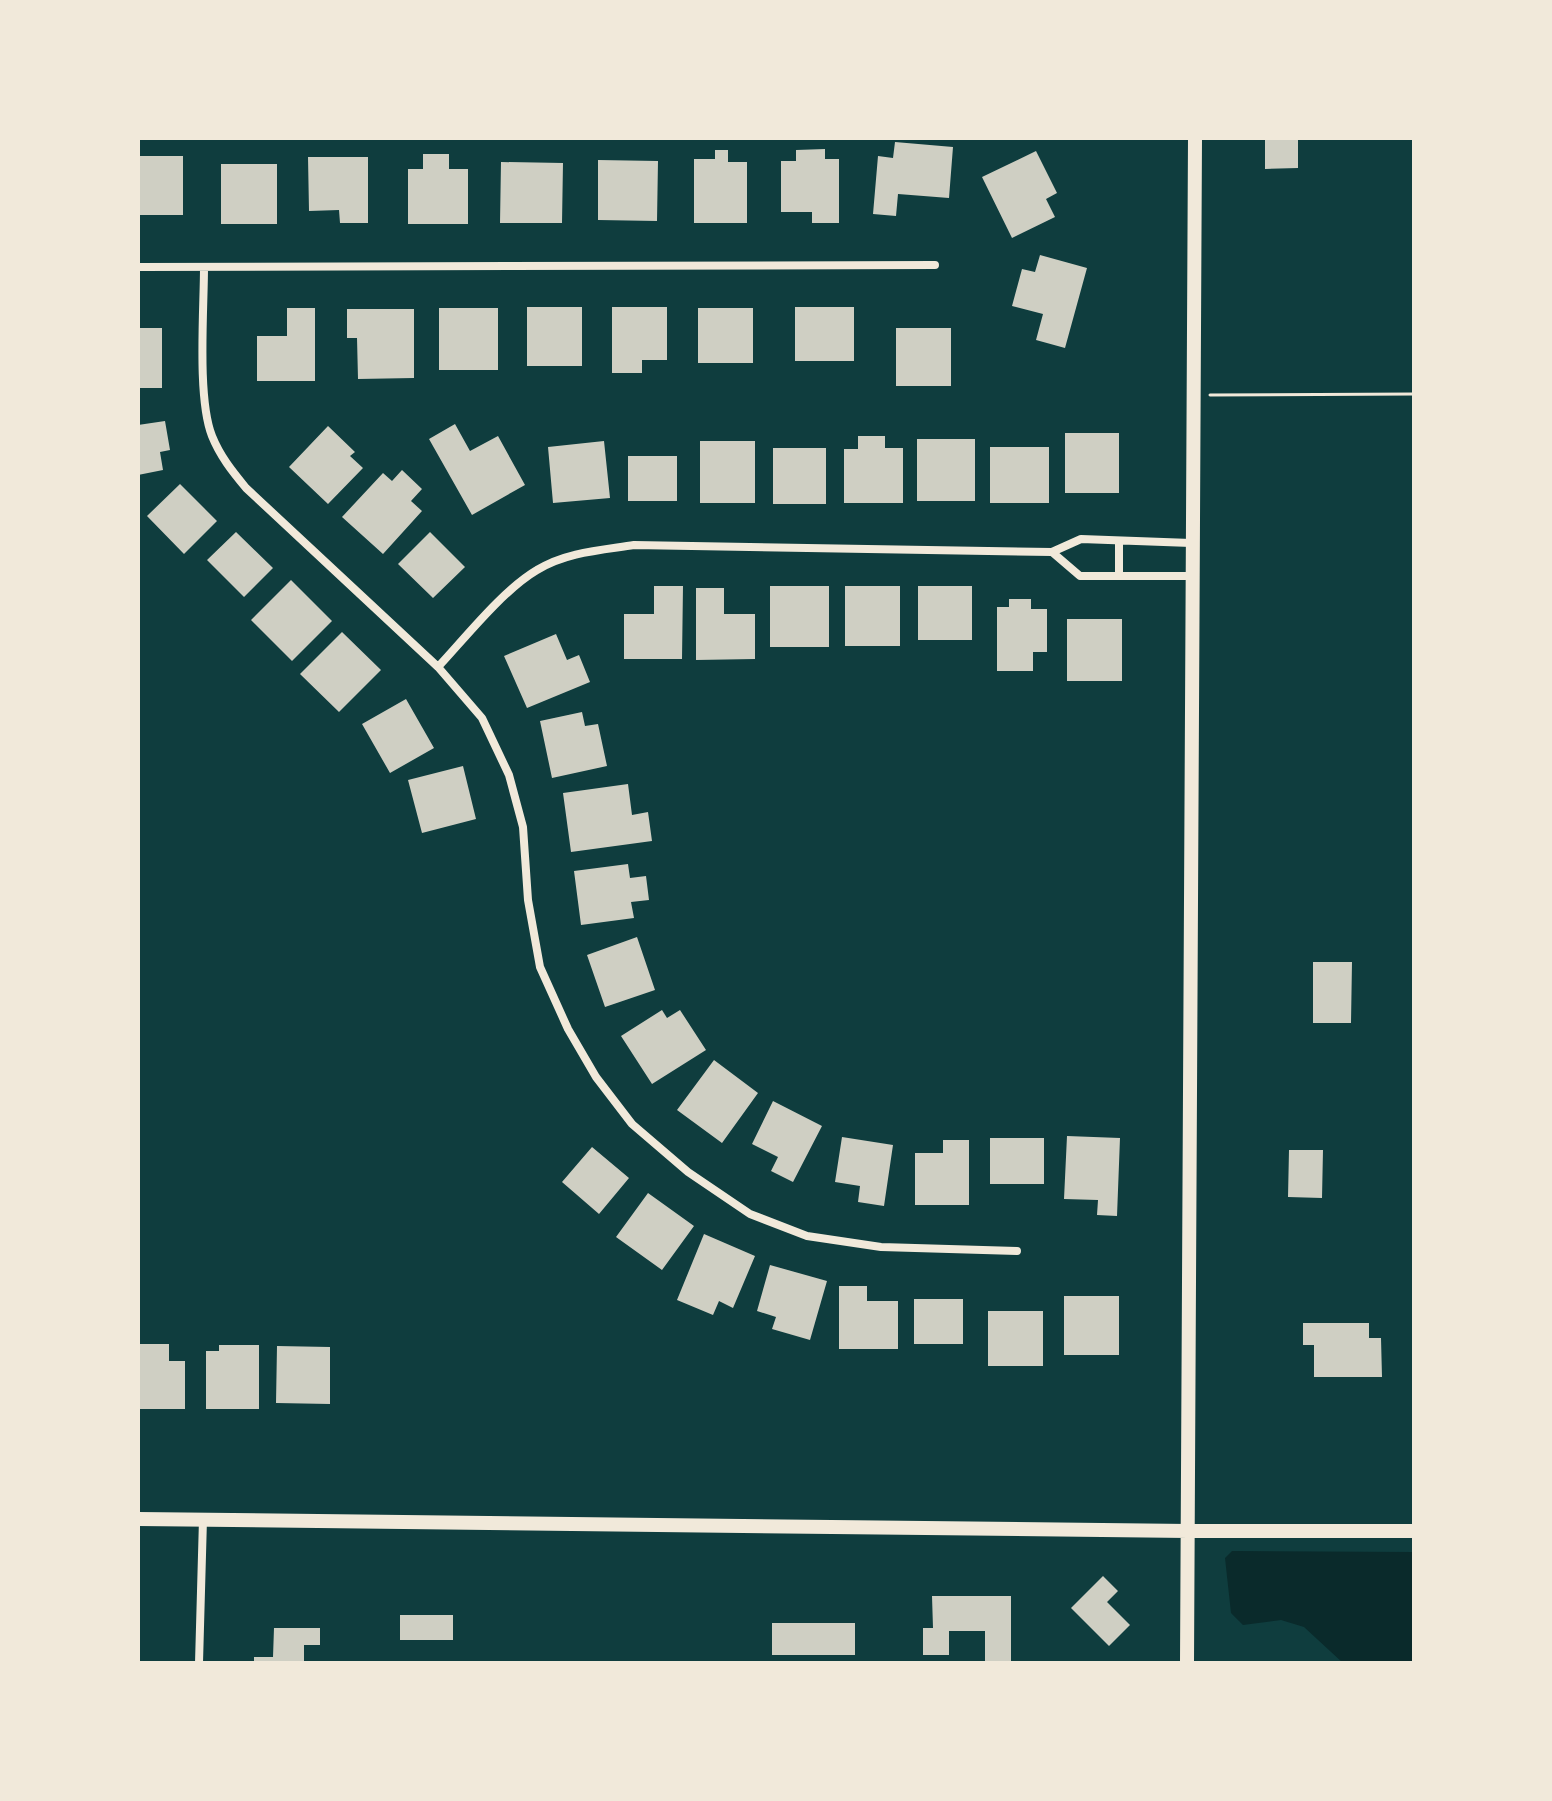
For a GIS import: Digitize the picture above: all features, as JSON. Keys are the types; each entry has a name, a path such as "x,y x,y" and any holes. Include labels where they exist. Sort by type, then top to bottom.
{"street":[{"path":"1187,1663 1195,138"},
{"path":"138,267 935,265"},
{"path":"204,267 204,404 211,434 225,462 246,488 438,667 482,718 509,775 523,827 528,900 540,967 596,1077 632,1124 688,1172 750,1214 807,1236 881,1247 1017,1251"},
{"path":"438,667 504,598 537,570 574,554 634,545 1052,552 1081,539 1191,543"},
{"path":"1119,541 1119,576"},
{"path":"1052,552 1080,576 1191,576"},
{"path":"138,1519 1414,1531"},
{"path":"199,1663 203,1519"}],"path":[{"path":"1194,395 1414,394"}],"water":[{"path":"1232,1551 1414,1552 1414,1663 1343,1663 1304,1627 1281,1620 1243,1625 1231,1613 1225,1558"}],"building":[{"path":"1265,138 1298,138 1298,168 1265,169"},
{"path":"895,142 953,147 949,198 898,194 896,216 873,214 878,156 893,158"},
{"path":"825,149 825,159 839,159 839,223 812,223 812,212 781,212 781,161 796,161 796,150"},
{"path":"715,150 728,150 728,162 747,162 747,223 694,223 694,159 715,159"},
{"path":"1036,151 1057,193 1046,199 1055,217 1012,238 982,177"},
{"path":"423,154 449,154 449,169 468,169 468,224 408,224 408,169 423,169"},
{"path":"138,156 183,156 183,215 138,215"},
{"path":"308,157 368,157 368,223 340,223 339,210 309,211"},
{"path":"598,160 658,161 657,221 598,220"},
{"path":"501,162 563,163 562,223 500,223"},
{"path":"221,164 277,164 277,224 221,224"},
{"path":"1040,255 1087,268 1065,348 1036,340 1043,314 1012,306 1022,269 1035,272"},
{"path":"527,307 582,307 582,366 527,366"},
{"path":"612,307 667,307 667,360 642,360 642,373 612,373"},
{"path":"795,307 854,307 854,361 795,361"},
{"path":"287,308 315,308 315,381 257,381 257,336 287,336"},
{"path":"439,308 498,308 498,370 439,370"},
{"path":"698,308 753,308 753,363 698,363"},
{"path":"347,309 414,309 414,378 358,379 357,338 347,338"},
{"path":"138,328 162,328 162,388 138,388"},
{"path":"896,328 951,328 951,386 896,386"},
{"path":"165,421 170,450 160,452 163,470 138,475 138,425"},
{"path":"455,424 470,451 498,436 525,485 472,515 429,439"},
{"path":"328,426 355,452 350,456 363,468 328,504 289,467"},
{"path":"1065,433 1119,433 1119,493 1065,493"},
{"path":"858,436 885,436 885,448 903,448 903,503 844,503 844,449 858,449"},
{"path":"917,439 975,439 975,501 917,501"},
{"path":"604,441 610,498 553,503 548,447"},
{"path":"700,441 755,441 755,503 700,503"},
{"path":"990,447 1049,447 1049,503 990,503"},
{"path":"773,448 826,448 826,504 773,504"},
{"path":"628,456 677,456 677,501 628,501"},
{"path":"402,470 422,489 411,501 422,511 383,554 342,517 383,473 392,481"},
{"path":"180,484 217,521 184,554 147,516"},
{"path":"236,532 273,568 244,597 207,560"},
{"path":"430,532 465,567 433,598 398,564"},
{"path":"291,580 332,621 292,661 251,620"},
{"path":"654,586 683,586 682,659 624,659 624,614 654,614"},
{"path":"770,586 829,586 829,647 770,647"},
{"path":"845,586 900,586 900,646 845,646"},
{"path":"918,586 972,586 972,640 918,640"},
{"path":"696,588 724,588 724,614 755,614 755,659 696,660"},
{"path":"1009,599 1031,599 1031,609 1047,609 1047,652 1033,652 1033,671 997,671 997,607 1009,607"},
{"path":"1067,619 1122,619 1122,681 1067,681"},
{"path":"342,632 381,670 339,712 300,674"},
{"path":"556,634 567,660 579,655 590,682 527,708 504,656"},
{"path":"406,699 434,748 390,773 362,724"},
{"path":"582,712 585,726 598,724 607,766 552,778 540,721"},
{"path":"463,766 476,819 422,833 408,780"},
{"path":"628,784 632,815 648,812 652,841 571,852 563,793"},
{"path":"628,864 630,878 646,876 649,900 631,902 634,918 581,925 574,871"},
{"path":"637,937 655,990 605,1007 587,955"},
{"path":"1313,962 1352,962 1351,1023 1313,1023"},
{"path":"662,1010 667,1018 680,1010 706,1050 652,1084 621,1036"},
{"path":"714,1060 758,1093 722,1143 677,1110"},
{"path":"773,1101 822,1126 793,1182 771,1171 778,1157 752,1144"},
{"path":"1067,1136 1120,1138 1117,1216 1097,1215 1098,1200 1064,1199"},
{"path":"842,1137 893,1145 884,1206 858,1202 860,1186 835,1182"},
{"path":"990,1138 1044,1138 1044,1184 990,1184"},
{"path":"943,1140 969,1140 969,1205 915,1205 915,1153 943,1153"},
{"path":"592,1147 629,1178 599,1214 562,1182"},
{"path":"1289,1150 1323,1150 1322,1198 1288,1197"},
{"path":"648,1193 694,1226 662,1270 616,1237"},
{"path":"704,1234 755,1256 733,1308 719,1301 713,1315 677,1300"},
{"path":"770,1265 827,1281 810,1340 772,1329 776,1317 757,1311"},
{"path":"839,1286 867,1286 867,1301 898,1301 898,1349 839,1349"},
{"path":"1064,1296 1119,1296 1119,1355 1064,1355"},
{"path":"914,1299 963,1299 963,1344 914,1344"},
{"path":"988,1311 1043,1311 1043,1366 988,1366"},
{"path":"1303,1323 1369,1323 1369,1338 1381,1338 1382,1377 1314,1377 1314,1345 1303,1345"},
{"path":"138,1344 169,1344 169,1361 185,1361 185,1409 138,1409"},
{"path":"219,1345 259,1345 259,1409 206,1409 206,1351 219,1351"},
{"path":"277,1346 330,1347 330,1404 276,1403"},
{"path":"1103,1576 1118,1591 1107,1602 1130,1625 1109,1646 1071,1608"},
{"path":"932,1596 1011,1596 1011,1663 985,1663 985,1631 949,1631 949,1655 923,1655 923,1628 933,1628"},
{"path":"400,1615 453,1615 453,1640 400,1640"},
{"path":"772,1623 855,1623 855,1655 772,1655"},
{"path":"274,1628 320,1628 320,1645 304,1645 304,1663 254,1663 254,1657 273,1657"}]}
